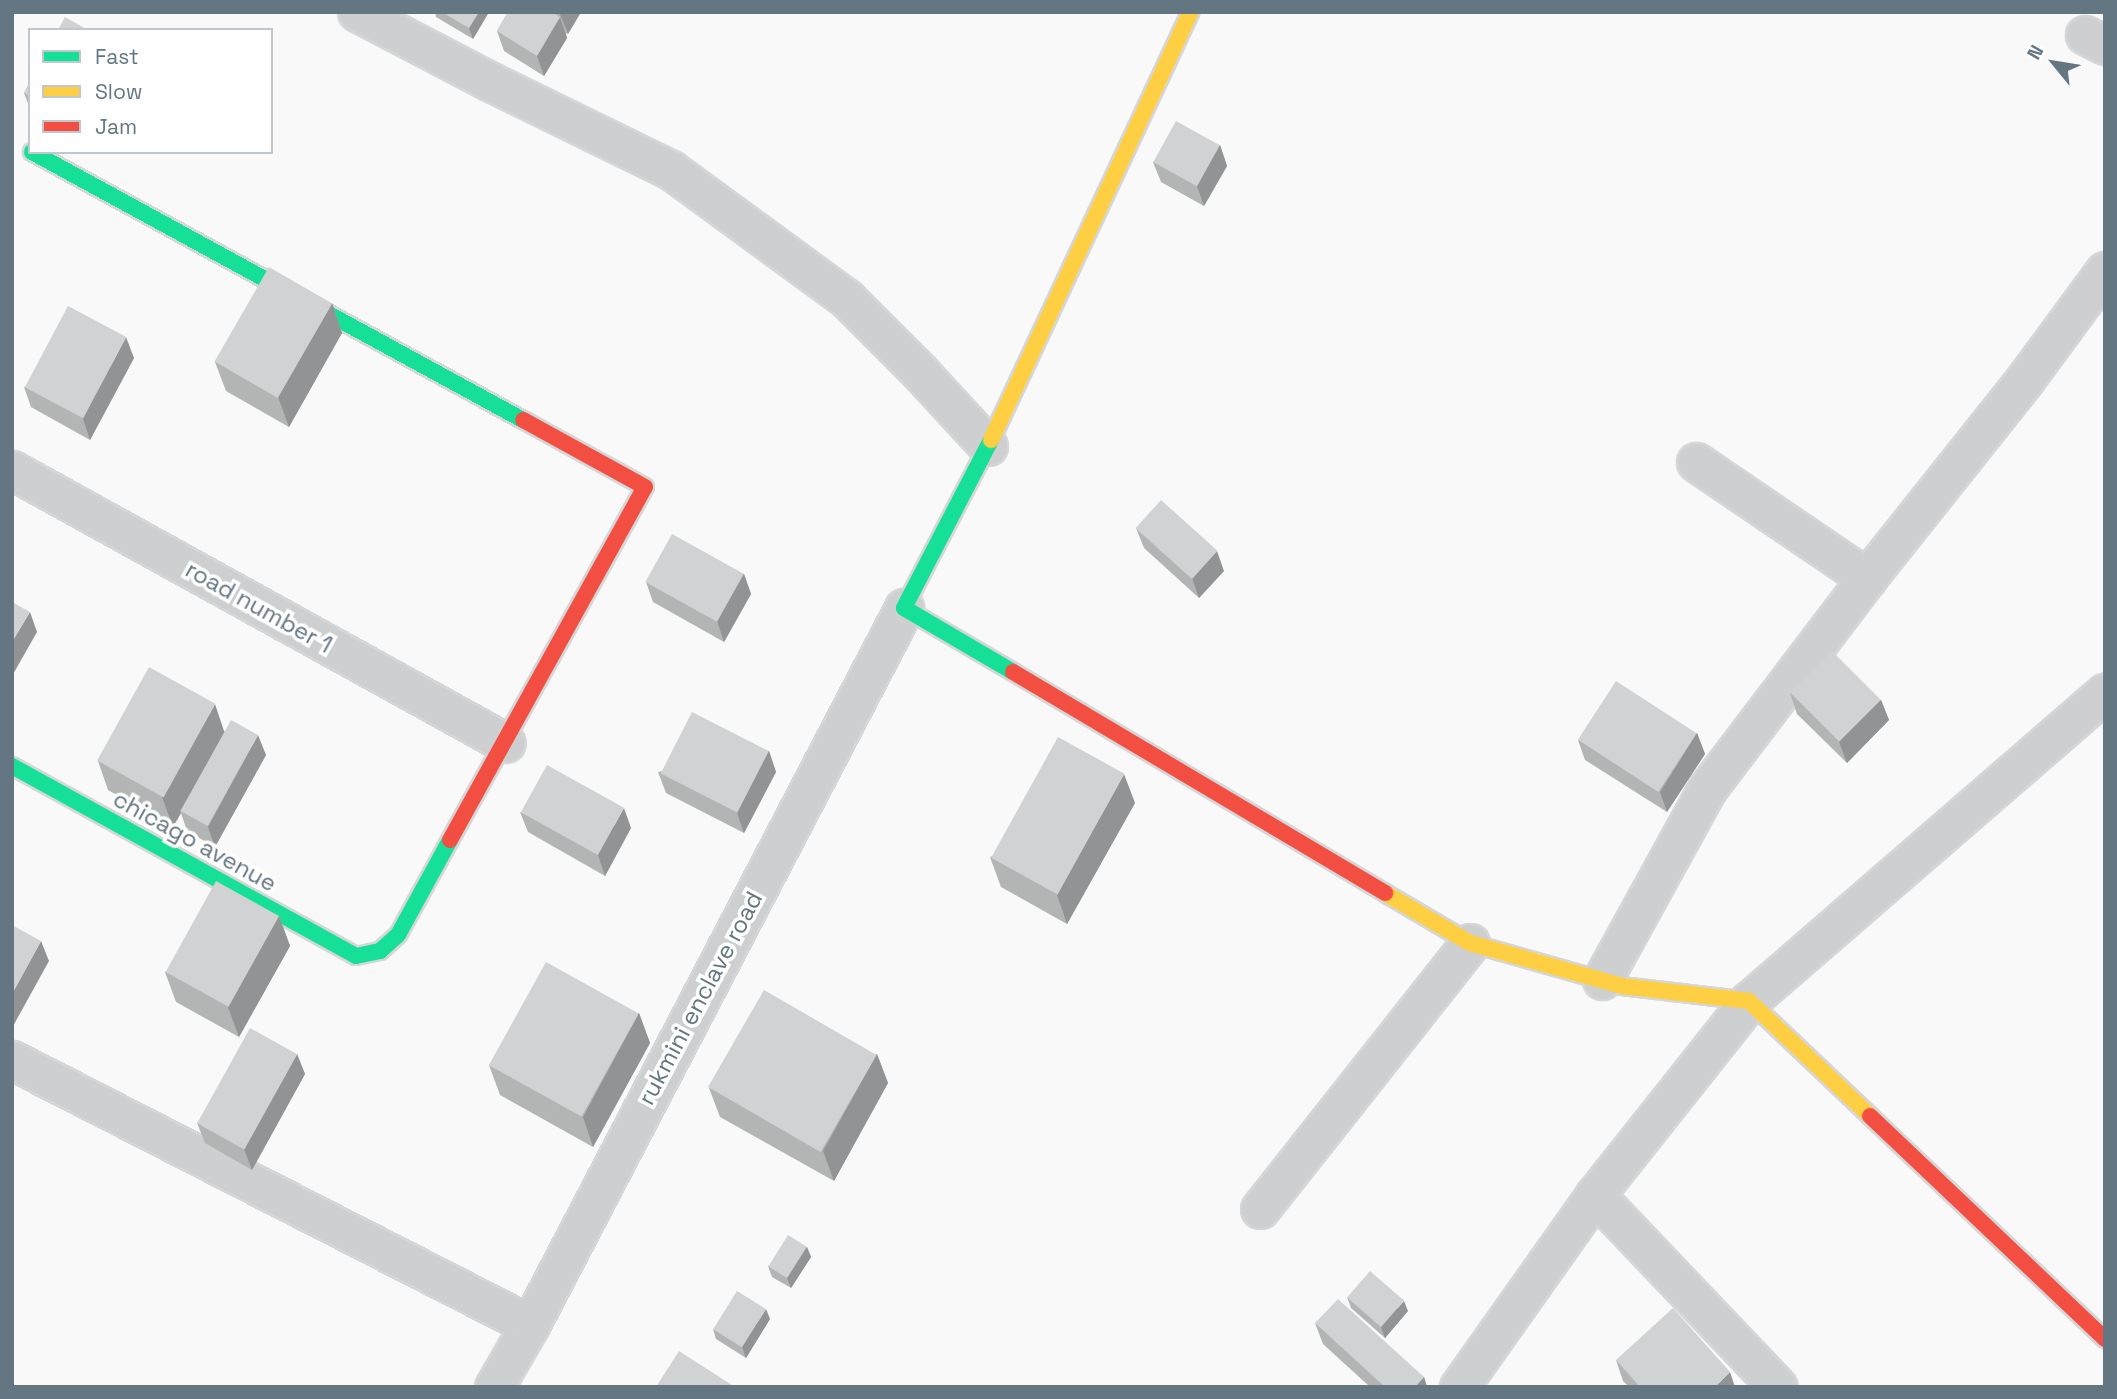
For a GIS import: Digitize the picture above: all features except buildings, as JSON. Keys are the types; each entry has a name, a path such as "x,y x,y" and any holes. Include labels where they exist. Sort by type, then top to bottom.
{"street":[{"path":"357,12 489,81 671,170 846,298 919,370 988,446"},
{"path":"1191,12 988,446 904,608 1470,943 1622,985 1749,1001 2105,1339"},
{"path":"12,142 28,150"},
{"path":"35,154 645,487 506,743"},
{"path":"1602,980 1707,789 1867,579 2026,378 2105,271"},
{"path":"1696,462 1867,579"},
{"name":"road number 1","path":"12,470 506,743"},
{"name":"rukmini enclave road","path":"494,1387 530,1325 904,608"},
{"path":"1459,1387 1595,1195 1749,1001 2105,693"},
{"name":"chicago avenue","path":"12,766 356,956 380,951 398,935 506,743"},
{"path":"1260,1209 1470,943"},
{"path":"12,1060 530,1325"},
{"path":"1595,1195 1778,1387"}],"traffic: fast":[{"path":"36,154 523,420"},
{"path":"991,440 904,608 1013,672"},
{"path":"12,766 356,956 380,951 398,935 450,840"}],"traffic: slow":[{"path":"991,440 1191,12"},
{"path":"1385,893 1470,943 1622,986 1749,1001 1870,1116"}],"traffic: jam":[{"path":"450,840 645,487 523,420"},
{"path":"1013,672 1385,893"},
{"path":"1870,1116 2105,1339"}]}
